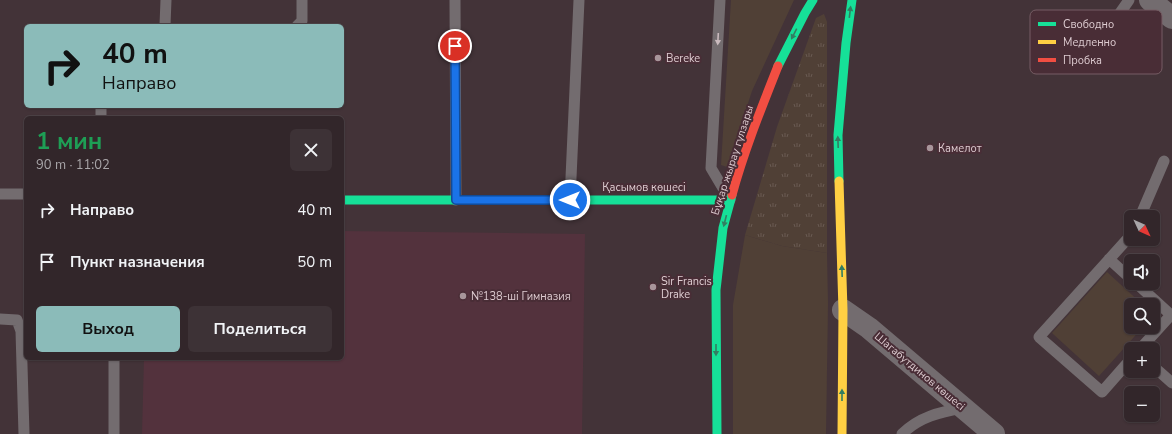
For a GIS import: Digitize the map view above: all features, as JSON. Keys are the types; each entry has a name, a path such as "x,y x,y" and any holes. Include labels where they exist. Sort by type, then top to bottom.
{"street":[{"name":"Бұқар жырау гүлзары","path":"716,434 716,290 723,228 730,200 756,123 780,62 805,13 814,0"},
{"path":"842,434 843,310 838,135 846,43 852,0"},
{"path":"1150,0 1172,18"},
{"name":"Қасымов көшесі","path":"344,200 730,200"},
{"name":"Шагабутдинов көшесі","path":"843,310 869,328 994,434"}],"lane":[{"path":"165,24 166,0"},
{"path":"300,24 302,22 302,0"},
{"path":"455,0 456,200"},
{"path":"570,200 579,0"},
{"path":"720,0 711,168 730,200"},
{"path":"1122,10 1129,0"},
{"path":"1143,210 1164,161"},
{"path":"0,194 24,194"},
{"path":"1124,242 1039,336 1102,392 1124,367"},
{"path":"1109,259 1124,273"},
{"path":"1144,290 1171,315 1146,342"},
{"path":"0,319 17,320 21,331 24,434"},
{"path":"114,360 114,434"},
{"path":"1160,372 1172,383"},
{"path":"902,434 922,419 943,412 964,408"}],"shaded area":[{"name":"№138-ші Гимназия","path":"344,231 585,234 582,434 142,434 144,360 344,360"}],"green space":[{"path":"731,0 794,0 752,91 727,167 721,165"},
{"path":"824,14 827,22 827,253 782,246 745,235 777,127 816,18"},
{"path":"745,235 782,246 827,253 828,304 826,434 733,434 733,305"},
{"path":"1107,272 1124,288 1124,290 1127,290 1135,298 1124,298 1124,334 1137,334 1130,342 1124,342 1124,348 1099,376 1052,333"}],"traffic: fast":[{"path":"778,66 813,0"},
{"path":"839,181 838,135 846,43 852,0"},
{"path":"717,434 716,290 723,228 732,195"},
{"path":"344,200 730,200"}],"traffic: slow":[{"path":"839,181 843,310 842,434"}],"traffic: jam":[{"path":"732,195 747,146 778,66"}],"place":[{"name":"Bereke","path":"658,58"},
{"name":"Камелот","path":"930,148"},
{"name":"Sir Francis Drake","path":"653,287"},
{"name":"№138-ші Гимназия","path":"463,296"}],"route":[{"path":"455,46 456,200 570,200"}]}
